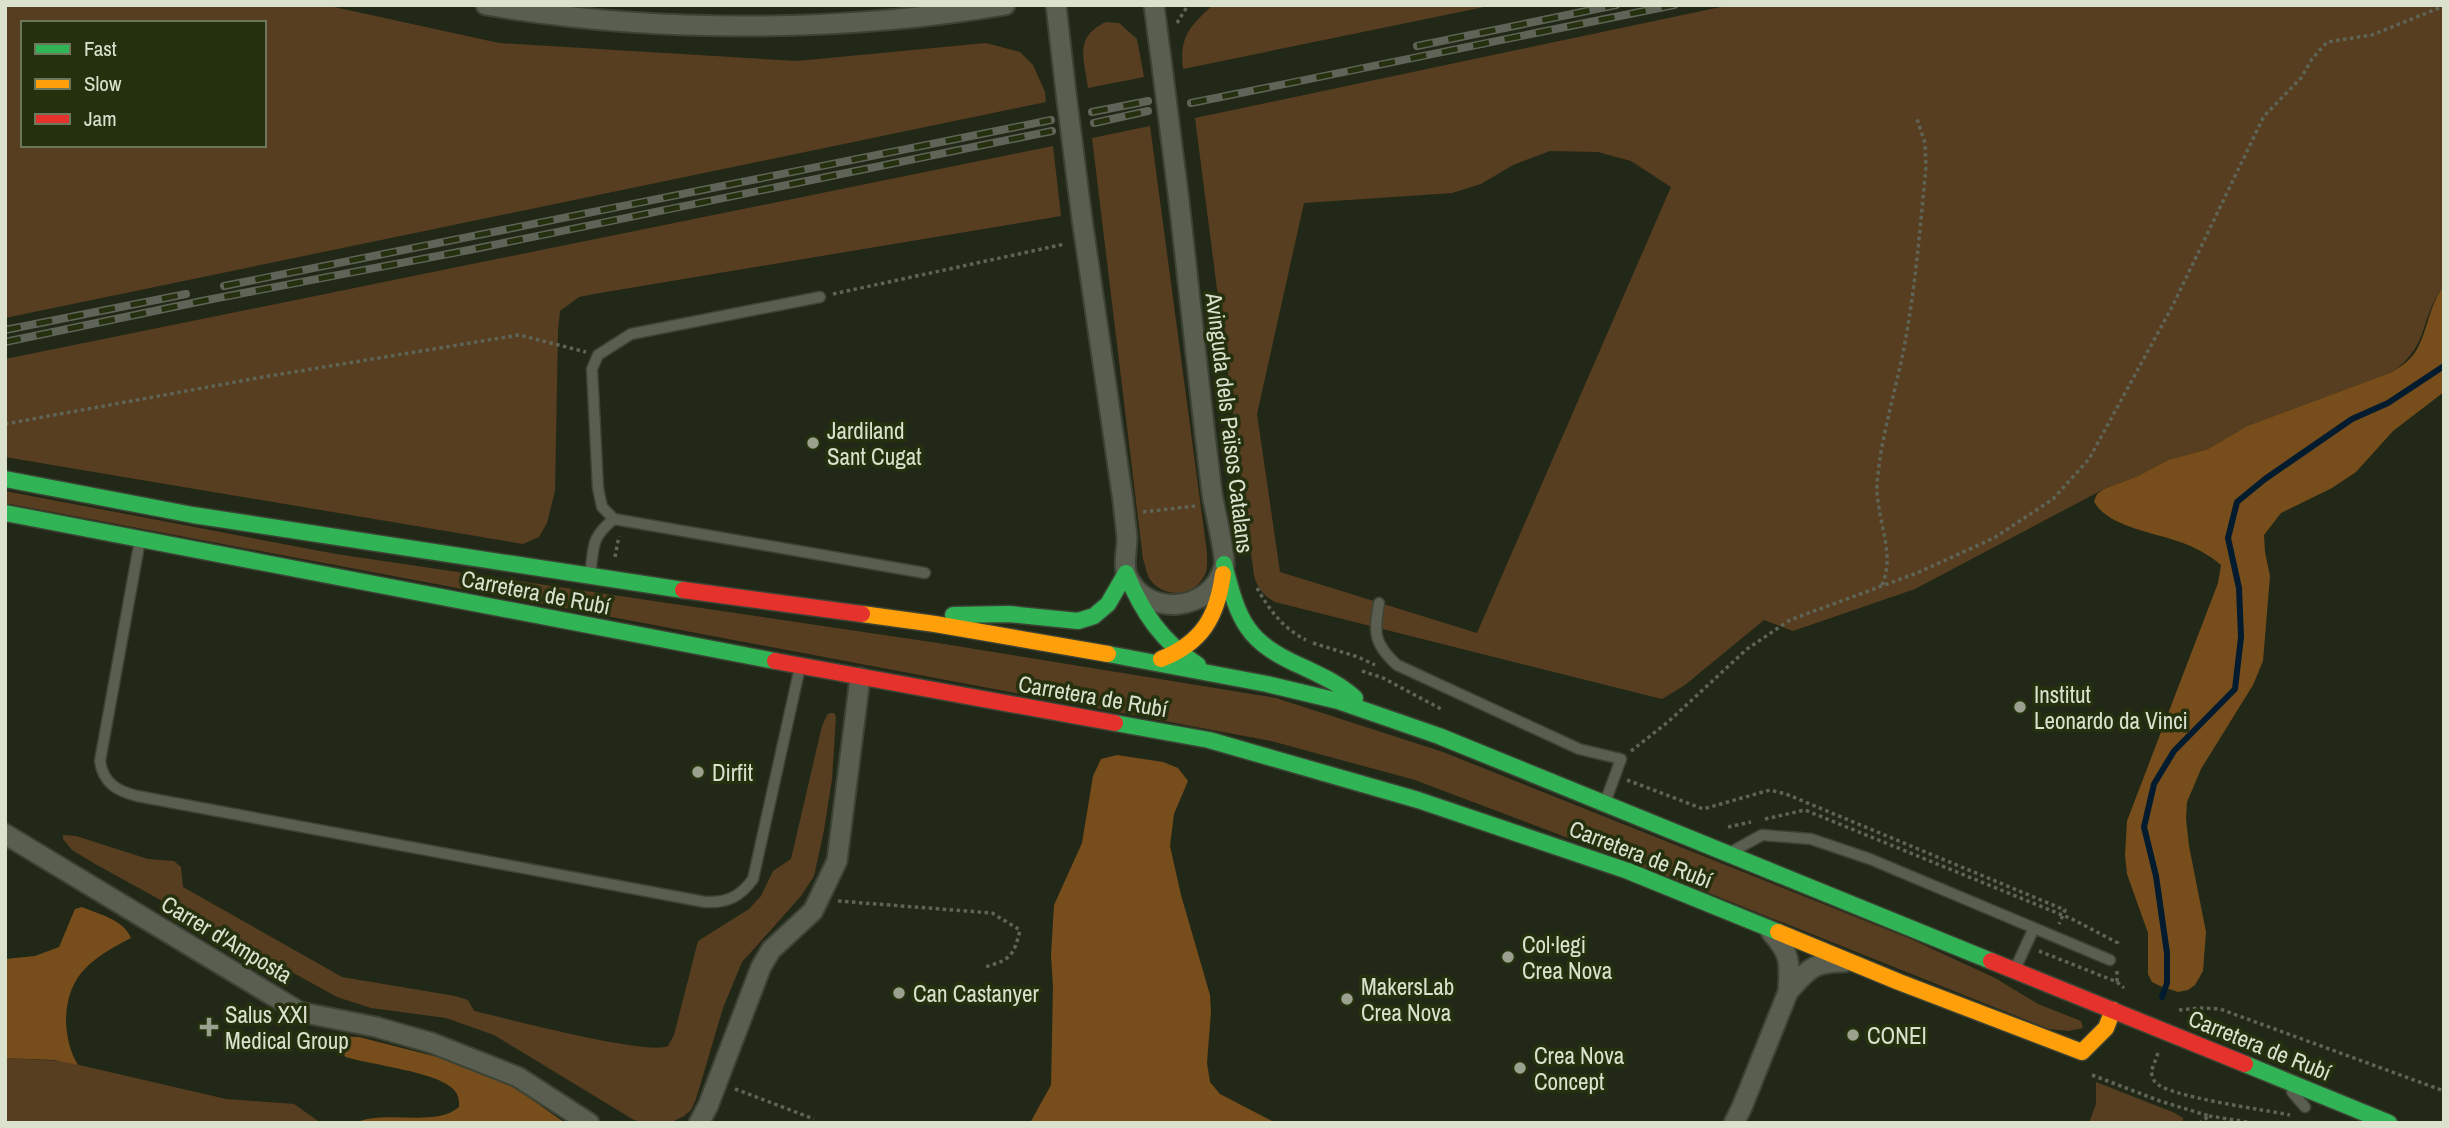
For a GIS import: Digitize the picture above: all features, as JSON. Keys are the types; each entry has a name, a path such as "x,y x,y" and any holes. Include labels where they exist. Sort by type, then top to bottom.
{"main road":[{"name":"Carretera de Rubí","path":"5,479 194,515 590,578 910,621 1152,661 1268,684 1367,709 2389,1123"},
{"name":"Carretera de Rubí","path":"5,513 860,678 1196,737 1418,800 1628,871 1899,982 2082,1052 2106,1028 2113,1010"},
{"path":"1152,661 1178,653 1202,636 1214,613 1222,586 1224,564"},
{"path":"1224,564 1233,599 1246,629 1267,651 1340,685 1367,709"},
{"path":"910,621 988,613 1078,621 1094,616 1108,604 1126,573"},
{"path":"1126,573 1138,603 1154,627 1178,653 1212,672"}],"street":[{"path":"486,5 604,19 728,26 837,23 966,12 1005,5"},
{"path":"1056,5 1084,239 1127,537 1126,573"},
{"name":"Avinguda dels Països Catalans","path":"1126,573 1136,589 1147,599 1163,604 1185,603 1201,598 1214,589 1224,564 1213,503 1154,5"},
{"path":"699,1123 761,967 771,950 802,923 819,900 837,861 860,678"},
{"name":"Carrer d'Amposta","path":"5,834 300,1012 376,1027 432,1043 518,1077 589,1123"},
{"path":"1734,1123 1788,992 1790,958 1768,928"},
{"path":"1788,992 1807,970 1822,962 1854,962"}],"lane":[{"path":"820,297 631,334 598,355 592,369 598,488 602,507 618,519 925,573"},
{"path":"590,578 593,548 599,531 618,519"},
{"path":"140,539 100,761 102,772 110,783 120,792 137,796 719,903 733,899 745,890 753,879 800,666"},
{"path":"1379,603 1375,635 1386,655 1397,665 1579,749 1621,759 1605,804"},
{"path":"1727,854 1762,835 1811,839 1870,859 2116,960"},
{"path":"2014,970 2034,928"},
{"path":"2278,1076 2305,1107"}],"path":[{"path":"1621,759 1668,723 1747,649 1790,620 1917,573 1994,538 2053,499 2089,459 2172,307 2264,116 2301,78 2312,59 2327,42 2372,35 2444,6"},
{"path":"1882,585 1887,574 1887,561 1877,503 1877,483 1905,339 1926,167 1925,144 1917,119"},
{"path":"820,297 1084,239"},
{"path":"5,425 263,377 519,335 598,355"},
{"path":"1124,514 1213,503"},
{"path":"615,557 618,519"},
{"path":"1805,810 2072,919 2118,943 2118,982 2026,945"},
{"path":"819,900 992,913 1020,930 1016,948 1004,962 985,967"},
{"path":"2174,1011 2220,1009 2444,1091"},
{"path":"2166,1032 2151,1072 2155,1082 2164,1088 2213,1101 2291,1115"},
{"path":"2087,1073 2208,1116 2254,1123"},
{"path":"717,1080 814,1119"},
{"path":"2200,1123 2208,1116"}],"shaded area":[{"path":"5,5 325,5 499,43 797,61 986,43 1020,52 1033,65 1045,92 1046,102 5,318"},
{"path":"1213,5 1494,5 1183,69 1183,48 1188,33"},
{"path":"1730,5 2444,5 2444,286 2430,310 2413,352 2392,372 2247,426 2208,449 2168,460 2138,476 2104,489 1915,589 1793,631 1764,620 1685,685 1662,699 1275,602 1262,592 1254,576 1195,118","holes":["1550,151 1598,152 1631,161 1671,187 1477,633 1280,572 1257,414 1304,203 1452,193 1481,184 1513,165"]},
{"path":"1106,22 1119,23 1137,39 1144,77 1088,88 1085,42 1089,34"},
{"path":"1150,126 1207,553 1206,571 1199,584 1192,589 1176,593 1160,589 1153,583 1143,559 1092,138"},
{"path":"1053,146 1061,216 594,294 579,297 560,311 555,491 547,523 539,537 523,544 5,457 5,359"},
{"path":"2444,286 2444,392 2393,431 2356,472 2332,488 2281,513 2264,535 2270,576 2263,661 2253,685 2201,769 2187,802 2189,846 2206,932 2203,971 2195,985 2188,990 2178,992 2160,986 2152,982 2148,974 2148,933 2127,874 2127,821 2218,583 2221,565 2189,545 2131,527 2109,517 2094,501 2097,494 2104,489 2138,476 2168,460 2208,449 2247,426 2392,372 2407,362 2419,346 2435,302"},
{"path":"5,491 336,554 938,643 1276,698 1443,752 1913,940 1995,978 2038,1004 2081,1021 2083,1028 2068,1031 2049,1029 1639,865 1415,780 1271,741 5,503"},
{"path":"830,713 834,713 836,717 832,779 814,876 801,896 742,962 723,1008 696,1099 691,1110 670,1123 634,1120 494,1035 446,1018 371,1008 337,997 97,865 72,850 63,839 63,835 76,836 148,859 174,861 181,867 183,887 342,977 455,996 468,1000 474,1011 575,1035 634,1046 668,1046 674,1035 698,941 749,909 761,896 773,871 791,859 822,726"},
{"path":"1117,755 1163,762 1178,768 1188,781 1174,814 1170,846 1210,995 1207,1063 1210,1082 1220,1094 1276,1123 1030,1123 1051,1085 1051,955 1054,905 1082,843 1093,776 1101,759"},
{"path":"82,907 117,922 131,938 93,961 76,980 67,1006 66,1029 78,1065 54,1060 5,1058 5,959 35,956 59,947 75,909"},
{"path":"335,1036 359,1037 453,1061 510,1084 565,1123 355,1123 367,1119 437,1116 459,1107 458,1099 455,1091 447,1084 435,1079 346,1057 336,1051 331,1043"},
{"path":"5,1058 62,1061 226,1099 294,1104 321,1123 5,1123"},
{"path":"2096,1082 2175,1113 2183,1118 2183,1123 2089,1123 2096,1104"}],"waterway":[{"path":"2162,997 2167,983 2167,953 2156,876 2144,827 2154,784 2174,751 2235,689 2241,637 2239,588 2228,538 2237,502 2265,479 2352,419 2388,403 2444,366"}],"railway":[{"path":"1417,46 1616,5"},
{"path":"1191,103 1674,5"},
{"path":"1092,112 1148,101"},
{"path":"1094,123 1148,111"},
{"path":"224,286 1051,120"},
{"path":"5,342 1052,131"},
{"path":"5,330 186,294"}],"traffic: fast":[{"path":"5,479 193,515 683,590"},
{"path":"5,513 775,661"},
{"path":"1224,564 1241,615 1257,639 1269,649 1330,681 1355,698"},
{"path":"1126,573 1154,625 1198,665"},
{"path":"953,615 1009,614 1078,621 1094,616 1108,604 1126,573"},
{"path":"1108,654 1267,684 1338,701 1439,736 1991,961"},
{"path":"1115,723 1209,740 1418,800 1628,871 1778,932"},
{"path":"2245,1064 2389,1123"}],"traffic: slow":[{"path":"1161,659 1187,645 1205,627 1217,603 1223,574"},
{"path":"862,614 1108,654"},
{"path":"1778,932 2082,1052 2106,1028 2113,1010"}],"traffic: jam":[{"path":"683,590 862,614"},
{"path":"775,661 1115,723"},
{"path":"1991,961 2245,1064"}],"place":[{"name":"Jardiland Sant Cugat","path":"813,443"},
{"name":"Institut Leonardo da Vinci","path":"2020,707"},
{"name":"Dirfit","path":"698,772"},
{"name":"Col·legi Crea Nova","path":"1508,957"},
{"name":"Can Castanyer","path":"899,993"},
{"name":"MakersLab Crea Nova","path":"1347,999"},
{"name":"Salus XXI Medical Group","path":"209,1027"},
{"name":"CONEI","path":"1853,1035"},
{"name":"Crea Nova Concept","path":"1520,1068"}]}
